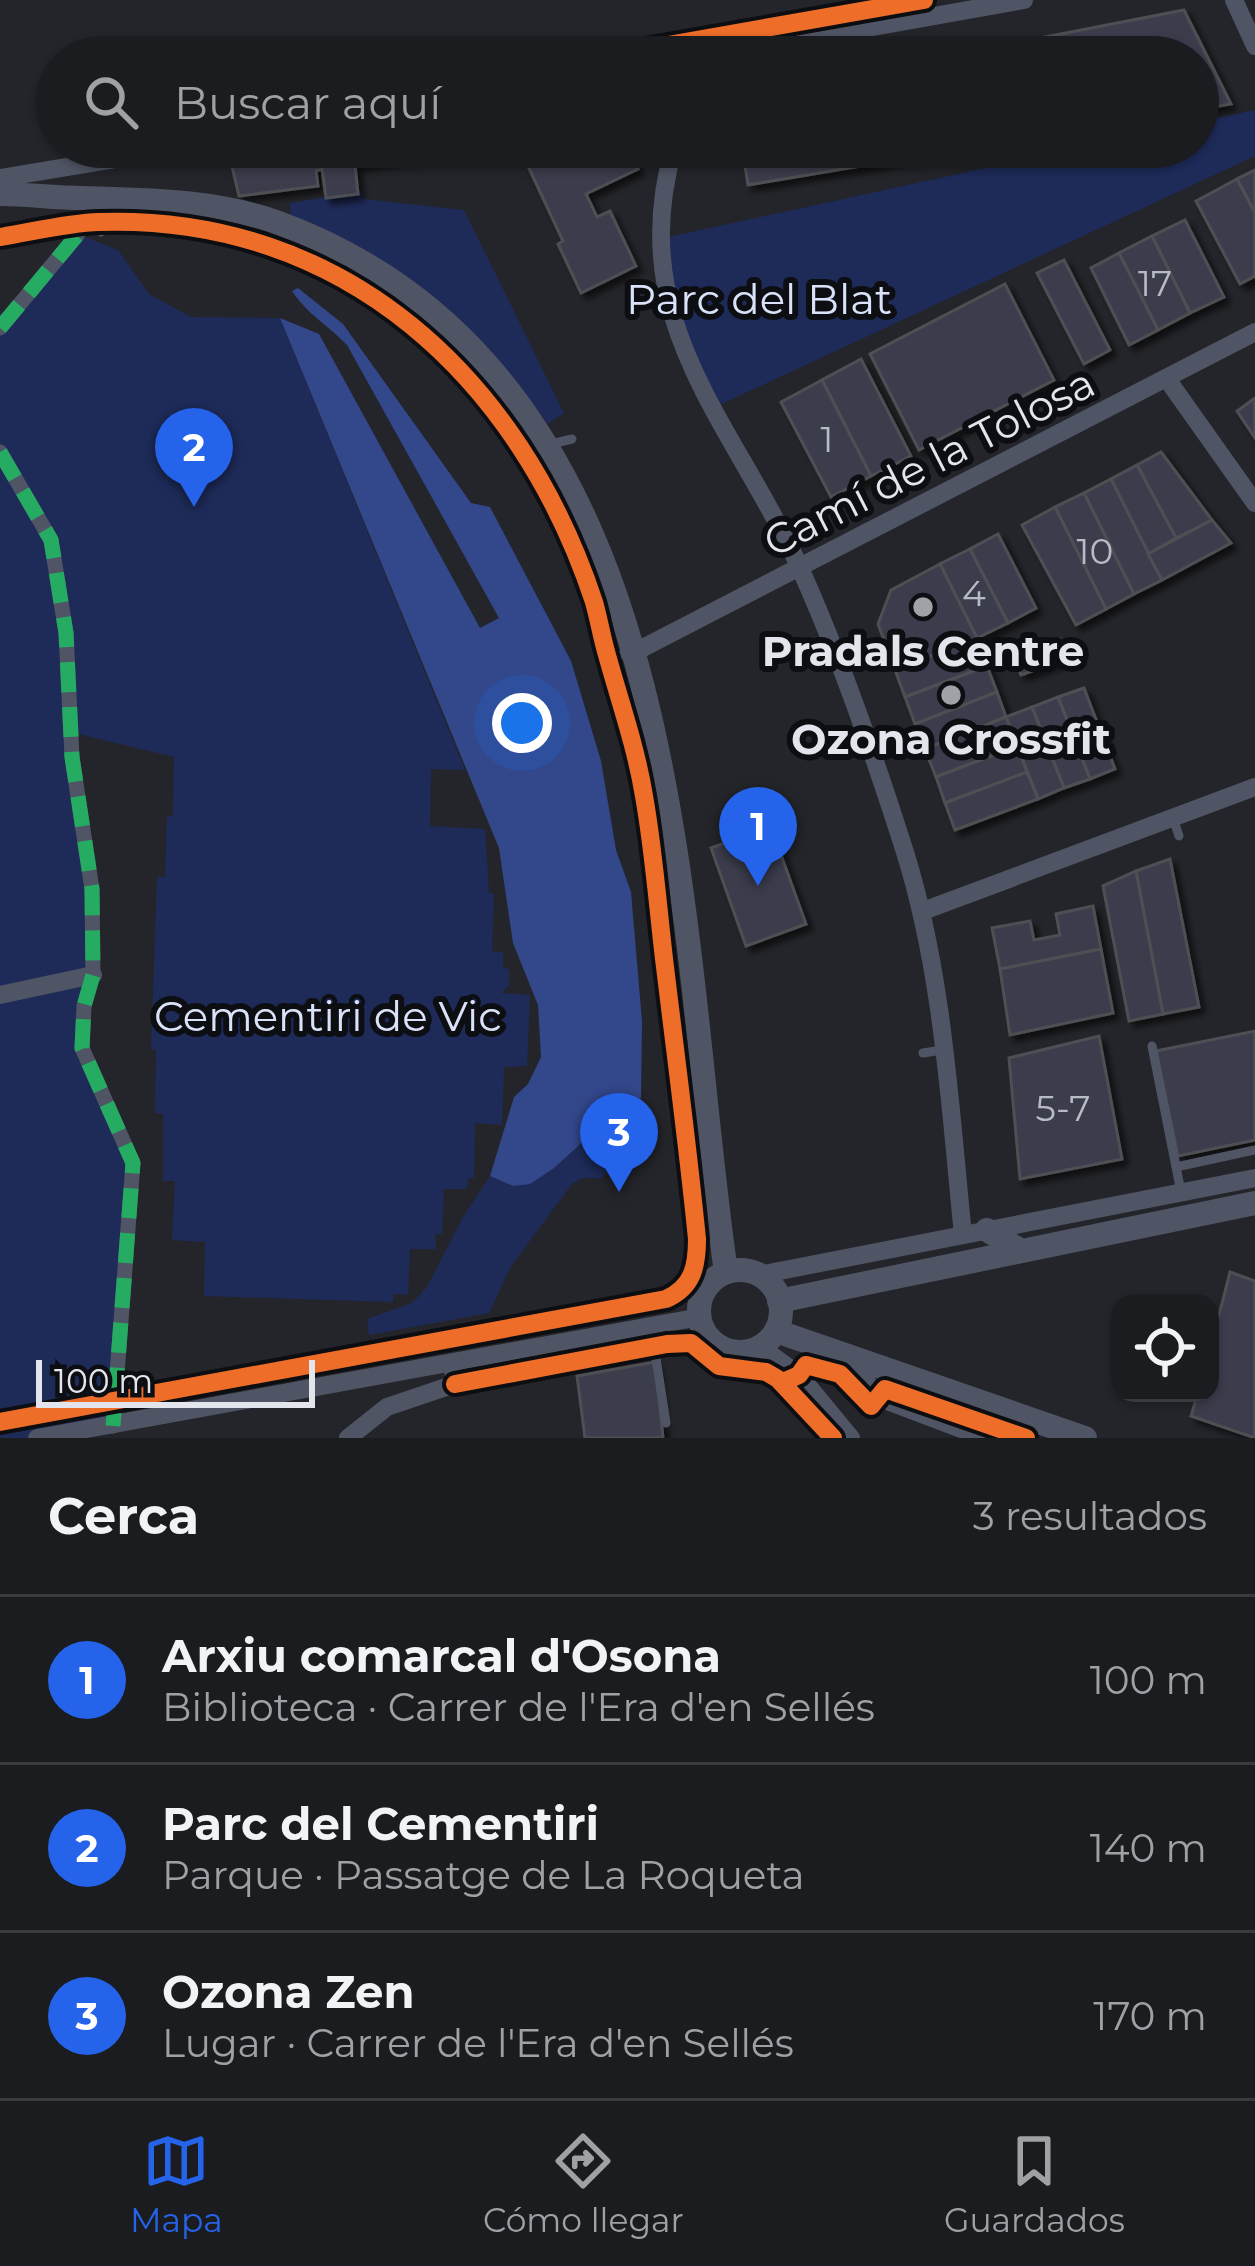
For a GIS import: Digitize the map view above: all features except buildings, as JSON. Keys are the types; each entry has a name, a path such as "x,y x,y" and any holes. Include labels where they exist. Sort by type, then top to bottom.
{"street":[{"path":"822,36 1024,0"},
{"path":"1234,0 1255,46"},
{"path":"0,178 60,168"},
{"path":"668,168 659,239 666,301 704,392 800,568 874,757 923,911 933,1051 975,1233"},
{"path":"0,194 143,199 206,206 277,222 362,261 436,312 559,442 635,652 674,837 696,1131 726,1272"},
{"path":"0,212 80,199"},
{"path":"0,328 78,234"},
{"name":"Camí de la Tolosa","path":"635,652 1255,332"},
{"path":"1167,379 1255,503"},
{"path":"0,452 51,540 66,633 74,778 92,890 93,975 84,1006 82,1048 133,1163 113,1426"},
{"path":"923,911 1176,827 1223,808 1255,787"},
{"path":"0,995 93,975"},
{"path":"760,1275 1181,1192 1254,1197"},
{"path":"779,1301 1254,1197"},
{"path":"975,1233 1018,1249"},
{"path":"768,1339 779,1301 760,1275 726,1272 705,1290 700,1317 704,1330 719,1346 739,1352 768,1339 849,1357 1085,1438"},
{"path":"47,1437 700,1317"},
{"path":"768,1339 851,1438"},
{"path":"849,1357 877,1397 985,1438"},
{"path":"348,1438 387,1407 455,1384 452,1363"}],"lane":[{"path":"80,199 101,232"},
{"path":"607,658 635,652"},
{"path":"1152,1046 1181,1192"},
{"path":"1176,1167 1255,1150"},
{"path":"651,1326 666,1423"}],"green space":[{"name":"Parc del Blat","path":"1255,110 1255,156 713,408 659,239 986,168 1219,168 1219,118"},
{"path":"362,191 363,199 464,210 564,413 548,424 492,356 436,300 371,255 291,216 290,203"},
{"name":"Cementiri de Vic","path":"78,234 118,250 149,294 191,317 280,318 465,770 431,769 430,826 485,829 489,893 494,894 492,951 503,952 503,968 509,969 509,986 501,993 530,995 527,1066 504,1067 502,1125 475,1123 474,1178 468,1178 467,1189 444,1189 442,1234 435,1234 436,1249 410,1249 408,1295 394,1294 393,1302 204,1296 205,1242 172,1240 175,1181 163,1181 163,1114 155,1113 156,1050 151,1049 157,877 165,877 174,757 70,732 92,890 82,1048 133,1163 113,1426 37,1438 0,1438 0,313 14,311"},
{"path":"641,1098 631,1128 602,1157 610,1166 602,1178 582,1178 572,1184 511,1266 489,1313 369,1335 367,1319 412,1303 427,1287 490,1176 513,1186 554,1168 618,1110"}],"shaded area":[{"path":"298,288 343,324 471,503 490,507 571,661 601,761 616,850 631,892 642,1021 641,1098 618,1110 530,1184 513,1186 490,1176 514,1097 528,1084 541,1057 538,1005 513,943 499,848 280,318 319,334 480,628 499,618 347,345 298,299 292,291"}],"marked path":[{"path":"0,328 78,234"},
{"path":"0,452 51,540 66,633 72,757 92,889 93,975 84,1006 82,1048 133,1163 113,1426"}],"cycle path":[{"path":"719,36 924,0"},
{"path":"0,237 99,222 188,227 269,246 344,280 411,325 469,381 520,447 562,521 594,602 637,760 651,838 697,1239 692,1275 666,1299 0,1422"},
{"path":"455,1384 691,1343 719,1366 766,1372 778,1379 833,1438"},
{"path":"783,1382 799,1375 806,1365 840,1374 871,1406 885,1389 1026,1438"}],"place":[{"name":"Parc del Cementiri","path":"194,507"},
{"name":"Pradals Centre","path":"923,607"},
{"name":"Ozona Crossfit","path":"951,695"},
{"name":"Arxiu comarcal d'Osona","path":"758,886"},
{"name":"Ozona Zen","path":"619,1192"}]}
